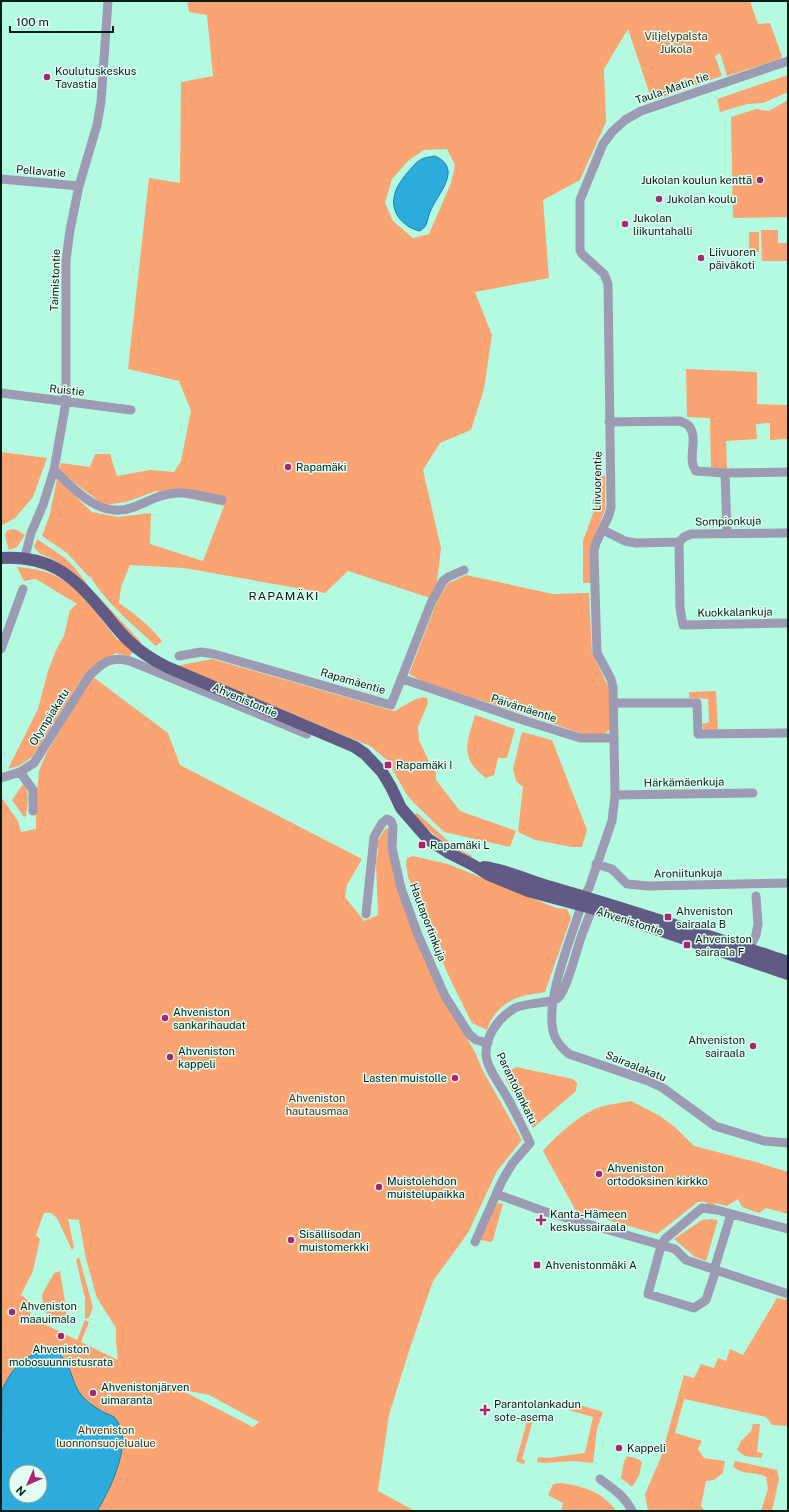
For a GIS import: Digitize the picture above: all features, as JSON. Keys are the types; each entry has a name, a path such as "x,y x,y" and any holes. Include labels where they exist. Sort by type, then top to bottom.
{"main road":[{"name":"Ahvenistontie","path":"1,558 25,557 52,566 78,584 128,641 153,660 176,672 355,747 365,754 382,772 401,808 428,839 449,853 489,875 528,891 614,905 746,955 788,974"},
{"name":"Ahvenistontie","path":"746,955 788,962"}],"street":[{"name":"Taimistontie","path":"25,557 31,533 43,505 54,470 66,402 66,260 70,230 79,186 97,125 101,102 108,1"},
{"name":"Taula-Matin tie","path":"591,173 603,144 612,132 625,120 642,111 788,61"},
{"name":"Liivuorentie","path":"588,900 596,864 612,821 615,795 613,682 598,656 596,649 594,552 610,507 608,284 604,274 582,254 579,241 580,200 591,173"},
{"name":"Pellavatie","path":"1,180 79,186"},
{"name":"Ruistie","path":"1,393 131,410"},
{"path":"609,422 680,420 688,425 692,432 693,466 696,471 725,473 788,472"},
{"path":"54,470 98,507 114,511 133,508 157,496 178,493 222,500"},
{"path":"725,473 727,533"},
{"name":"Sompionkuja","path":"603,530 625,541 636,543 679,542 690,534 788,533"},
{"name":"Kuokkalankuja","path":"679,542 680,608 683,625 788,624"},
{"name":"Rapamäentie","path":"179,656 201,652 214,654 391,705 432,603 443,581 448,577 464,570"},
{"path":"1,649 23,589"},
{"name":"Olympiakatu","path":"1,778 20,772 34,763 89,676 100,666 111,660 120,658 130,660 307,734"},
{"name":"Päivämäentie","path":"402,679 580,738 614,738"},
{"path":"614,703 697,703 698,734 788,733"},
{"path":"20,772 33,790 33,811"},
{"name":"Härkämäenkuja","path":"615,795 753,793"},
{"name":"Hautaportinkuja","path":"366,914 374,837 382,823 389,820 393,826 392,848 401,888 418,935 445,996 469,1034 476,1040 488,1043"},
{"name":"Aroniitunkuja","path":"596,864 612,869 627,884 648,886 788,883"},
{"path":"746,955 756,936 758,924 756,896"},
{"path":"488,1043 499,1021 508,1012 522,1005 552,1002 558,998 563,990 583,931 588,900"},
{"name":"Sairaalakatu","path":"552,1002 555,1036 561,1047 569,1054 658,1086 715,1126 764,1141 788,1143"},
{"name":"Parantolankatu","path":"488,1043 486,1055 490,1065 530,1142 512,1164 496,1194"},
{"path":"475,1242 496,1194 546,1212 675,1249 686,1260 788,1294"},
{"path":"731,1214 706,1300 694,1308 648,1294 661,1246 665,1239 702,1208 716,1210 788,1229"},
{"path":"600,1479 622,1495 632,1511"}],"green space":[{"name":"Viljelypalsta Jukola","path":"187,1 750,1 758,24 770,23 782,56 780,59 727,76 720,53 715,56 722,76 652,101 628,29 604,69 606,122 580,180 543,200 549,278 475,292 492,335 484,389 471,430 440,443 423,470 441,548 437,583 430,598 348,571 325,593 184,568 130,565 121,587 119,603 142,620 157,635 162,641 156,646 129,622 96,586 90,576 89,577 67,553 42,536 50,514 57,479 92,512 118,517 151,513 150,544 203,561 224,506 156,491 126,502 104,505 59,471 61,463 90,467 95,454 110,454 117,476 150,470 174,472 181,461 191,411 179,381 128,369 149,178 180,183 181,82 213,76 207,15 189,12","holes":["447,149 455,165 451,183 429,234 413,238 393,221 385,203 392,179 409,160 424,150"]},
{"path":"788,75 788,92 763,103 747,104 720,112 717,99"},
{"name":"Jukolan koulun kenttä","path":"788,100 788,217 733,218 731,117 756,109 769,111"},
{"path":"761,230 778,230 778,243 788,243 788,261 762,261"},
{"path":"749,232 759,232 759,252 749,252"},
{"path":"686,369 757,372 757,404 787,405 787,439 770,440 770,423 756,424 757,439 726,441 727,469 711,468 710,418 687,417"},
{"path":"1,452 47,458 33,497 15,518 1,526"},
{"path":"599,474 605,476 605,510 594,538 591,583 583,583 583,541 596,505"},
{"path":"13,529 25,535 17,547 9,550 5,536 6,532"},
{"path":"37,539 65,558 75,568 91,589 141,642 140,644 75,574 56,561 39,553 34,547"},
{"path":"17,567 47,572 65,581 81,596 118,640 120,640 133,652 129,657 116,653 100,662 84,675 32,757 19,766 8,769 38,709 48,671 56,650 64,636 70,610 77,604 36,579 24,581"},
{"path":"466,575 553,594 589,593 592,653 609,688 610,729 605,734 582,734 546,721 425,683 409,674 436,604 447,584"},
{"path":"212,659 394,711 415,699 424,697 427,698 428,703 418,727 419,740 431,766 436,772 436,780 460,811 516,831 510,847 444,832 413,802 407,795 387,760 370,746 176,666"},
{"path":"93,677 168,733 180,765 362,859 347,885 345,897 364,921 378,915 376,863 378,850 377,842 386,828 391,830 388,843 392,860 443,997 475,1052 482,1069 522,1140 497,1171 468,1233 433,1281 389,1415 378,1491 415,1511 1,1511 1,797 18,821 21,832 36,829 36,803 39,771 46,754","holes":["44,1213 51,1213 57,1218 72,1250 74,1247 68,1219 79,1220 86,1259 97,1298 116,1328 118,1360 81,1342 89,1322 85,1320 77,1340 30,1317 29,1304 21,1295 33,1271 40,1239 36,1235","179,1389 209,1395 259,1422 253,1427"]},
{"path":"716,691 718,731 704,730 702,724 709,722 708,699 689,698 689,692"},
{"path":"475,715 515,729 507,758 498,758 494,775 486,778 477,771 472,764 467,750"},
{"path":"522,732 552,740 587,830 582,847 572,847 535,840 518,832 523,787 516,781 513,769"},
{"path":"23,784 28,795 26,816 24,817 12,800"},
{"path":"417,813 455,847 472,856 471,858 433,834 414,815"},
{"path":"413,856 448,864 556,908 567,909 571,918 545,992 523,996 504,1005 495,1014 487,1030 472,1023 451,981 424,920 418,900 408,877 406,864 407,858"},
{"path":"516,1067 573,1079 577,1083 576,1091 533,1128 506,1080 508,1072"},
{"path":"631,1101 660,1116 676,1128 694,1146 788,1172 788,1214 766,1208 759,1213 742,1207 738,1199 727,1206 715,1203 714,1207 707,1206 707,1202 698,1202 657,1234 576,1211 543,1151 562,1132 592,1110 612,1104"},
{"path":"499,1203 503,1204 493,1240 491,1242 481,1240 495,1205"},
{"path":"702,1220 718,1220 706,1261 695,1257 674,1239"},
{"path":"79,1257 93,1307 89,1318 85,1319 85,1298 76,1260"},
{"path":"60,1271 67,1315 71,1316 71,1320 61,1324 53,1322 50,1319 45,1311 42,1296 54,1273"},
{"path":"777,1298 788,1300 788,1426 772,1425 766,1417 684,1399 675,1433 702,1441 698,1449 704,1458 725,1461 723,1473 714,1480 706,1481 701,1506 705,1511 648,1511 645,1494 661,1457 684,1375 694,1378 701,1364 714,1368 718,1358 726,1361 730,1349 743,1355"},
{"path":"570,1402 603,1412 597,1429 593,1463 574,1461 545,1463 537,1462 538,1457 547,1458 585,1453 593,1417 569,1410"},
{"path":"528,1418 533,1420 522,1459 525,1460 524,1464 516,1461"},
{"path":"753,1424 760,1424 757,1452 763,1453 761,1458 745,1456 737,1450 741,1441 751,1431"},
{"path":"627,1456 638,1459 642,1462 639,1476 632,1487 621,1478 624,1461"},
{"path":"735,1461 777,1470 779,1479 772,1511 761,1511 768,1489 766,1477 737,1469 733,1466"},
{"path":"562,1483 585,1488 598,1494 615,1509 614,1511 561,1511 563,1503 548,1495 553,1484"}],"water":[{"path":"435,156 443,161 447,168 448,175 442,190 433,205 426,225 420,231 409,227 397,215 394,204 395,194 397,188 407,173 416,163 424,158"},
{"path":"45,1351 57,1353 61,1356 65,1360 81,1395 94,1407 114,1417 120,1426 122,1450 119,1464 114,1478 97,1511 1,1511 2,1390 13,1370 30,1356"}],"place":[{"name":"Koulutuskeskus Tavastia","path":"47,77"},
{"name":"Jukolan koulun kenttä","path":"760,180"},
{"name":"Jukolan koulu","path":"659,199"},
{"name":"Jukolan liikuntahalli","path":"625,224"},
{"name":"Liivuoren päiväkoti","path":"701,258"},
{"name":"Rapamäki","path":"288,467"},
{"name":"Rapamäki I","path":"388,765"},
{"name":"Rapamäki L","path":"422,845"},
{"name":"Ahveniston sairaala B","path":"668,917"},
{"name":"Ahveniston sairaala F","path":"687,945"},
{"name":"Ahveniston sankarihaudat","path":"165,1018"},
{"name":"Ahveniston sairaala","path":"753,1046"},
{"name":"Ahveniston kappeli","path":"170,1057"},
{"name":"Lasten muistolle","path":"455,1078"},
{"name":"Ahveniston ortodoksinen kirkko","path":"599,1174"},
{"name":"Muistolehdon muistelupaikka","path":"379,1187"},
{"name":"Kanta-Hämeen keskussairaala","path":"541,1220"},
{"name":"Sisällisodan muistomerkki","path":"291,1240"},
{"name":"Ahvenistonmäki A","path":"537,1265"},
{"name":"Ahveniston maauimala","path":"12,1312"},
{"name":"Ahveniston mobosuunnistusrata","path":"61,1336"},
{"name":"Ahvenistonjärven uimaranta","path":"93,1393"},
{"name":"Parantolankadun sote-asema","path":"485,1410"},
{"name":"Kappeli","path":"619,1448"}],"district":[{"name":"RAPAMÄKI","path":"284,596"}],"park label":[{"name":"Ahveniston hautausmaa","path":"317,1104"},
{"name":"Ahveniston luonnonsuojelualue","path":"106,1436"}]}
